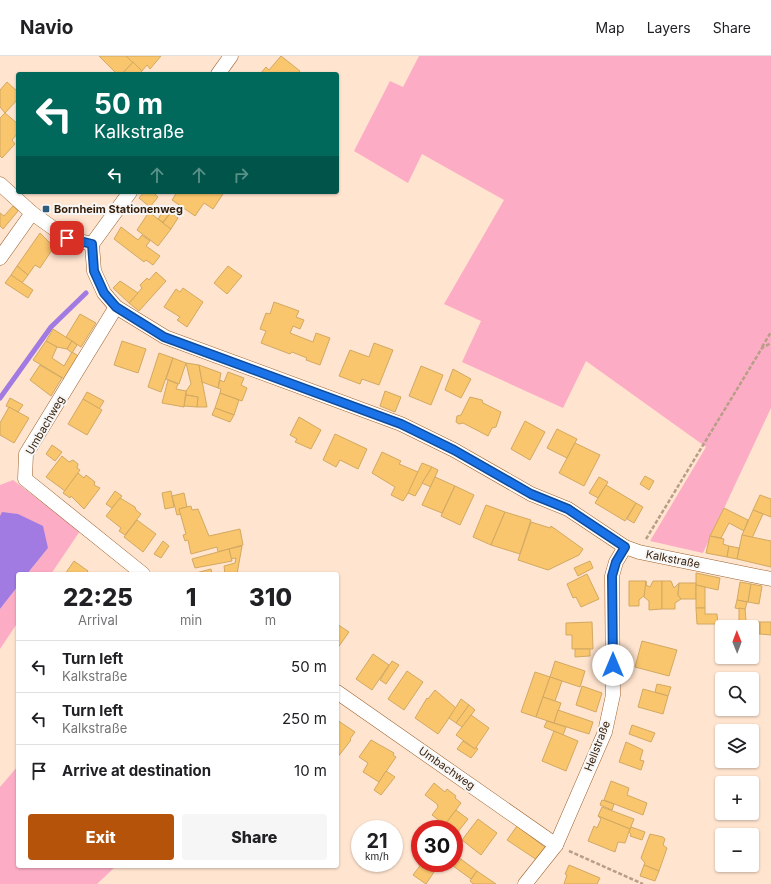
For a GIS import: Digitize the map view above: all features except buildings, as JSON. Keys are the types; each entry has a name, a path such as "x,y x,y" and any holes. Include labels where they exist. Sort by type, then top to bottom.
{"street":[{"path":"219,72 229,57"},
{"path":"0,184 32,213 67,238 92,244 129,194"},
{"path":"0,258 32,213"},
{"name":"Kalkstraße","path":"92,244 94,271 104,293 116,307 164,337 401,424 454,450 531,494 568,509 625,547 639,552 771,578"},
{"name":"Umbachweg","path":"116,307 26,454 25,479 141,572"},
{"name":"Hellstraße","path":"525,884 556,845 605,732 614,694 612,576 616,562 625,547"},
{"name":"Umbachweg","path":"339,693 556,845"}],"path":[{"path":"639,552 771,332"},
{"path":"762,348 771,343"},
{"path":"556,845 643,884"}],"shaded area":[{"path":"419,56 771,56 771,408 703,553 650,541 706,447 586,361 563,408 462,362 481,321 444,304 504,200 422,154 408,183 354,151 390,81 403,87"},
{"path":"13,480 80,531 52,572 29,572 48,548 0,516 0,485"},
{"path":"2,512 18,514 43,526 48,548 29,572 16,572 16,589 0,609 0,516"},
{"path":"16,589 16,625 0,649 0,609"},
{"path":"16,768 16,868 114,868 97,884 0,884 0,787"}],"waterway":[{"path":"0,398 51,327 86,293"}],"place":[{"name":"Bornheim Stationenweg","path":"46,209"}],"route":[{"path":"67,238 92,244 94,271 104,293 116,307 164,337 401,424 454,450 531,494 568,509 625,547 616,562 612,576 613,665"}]}
